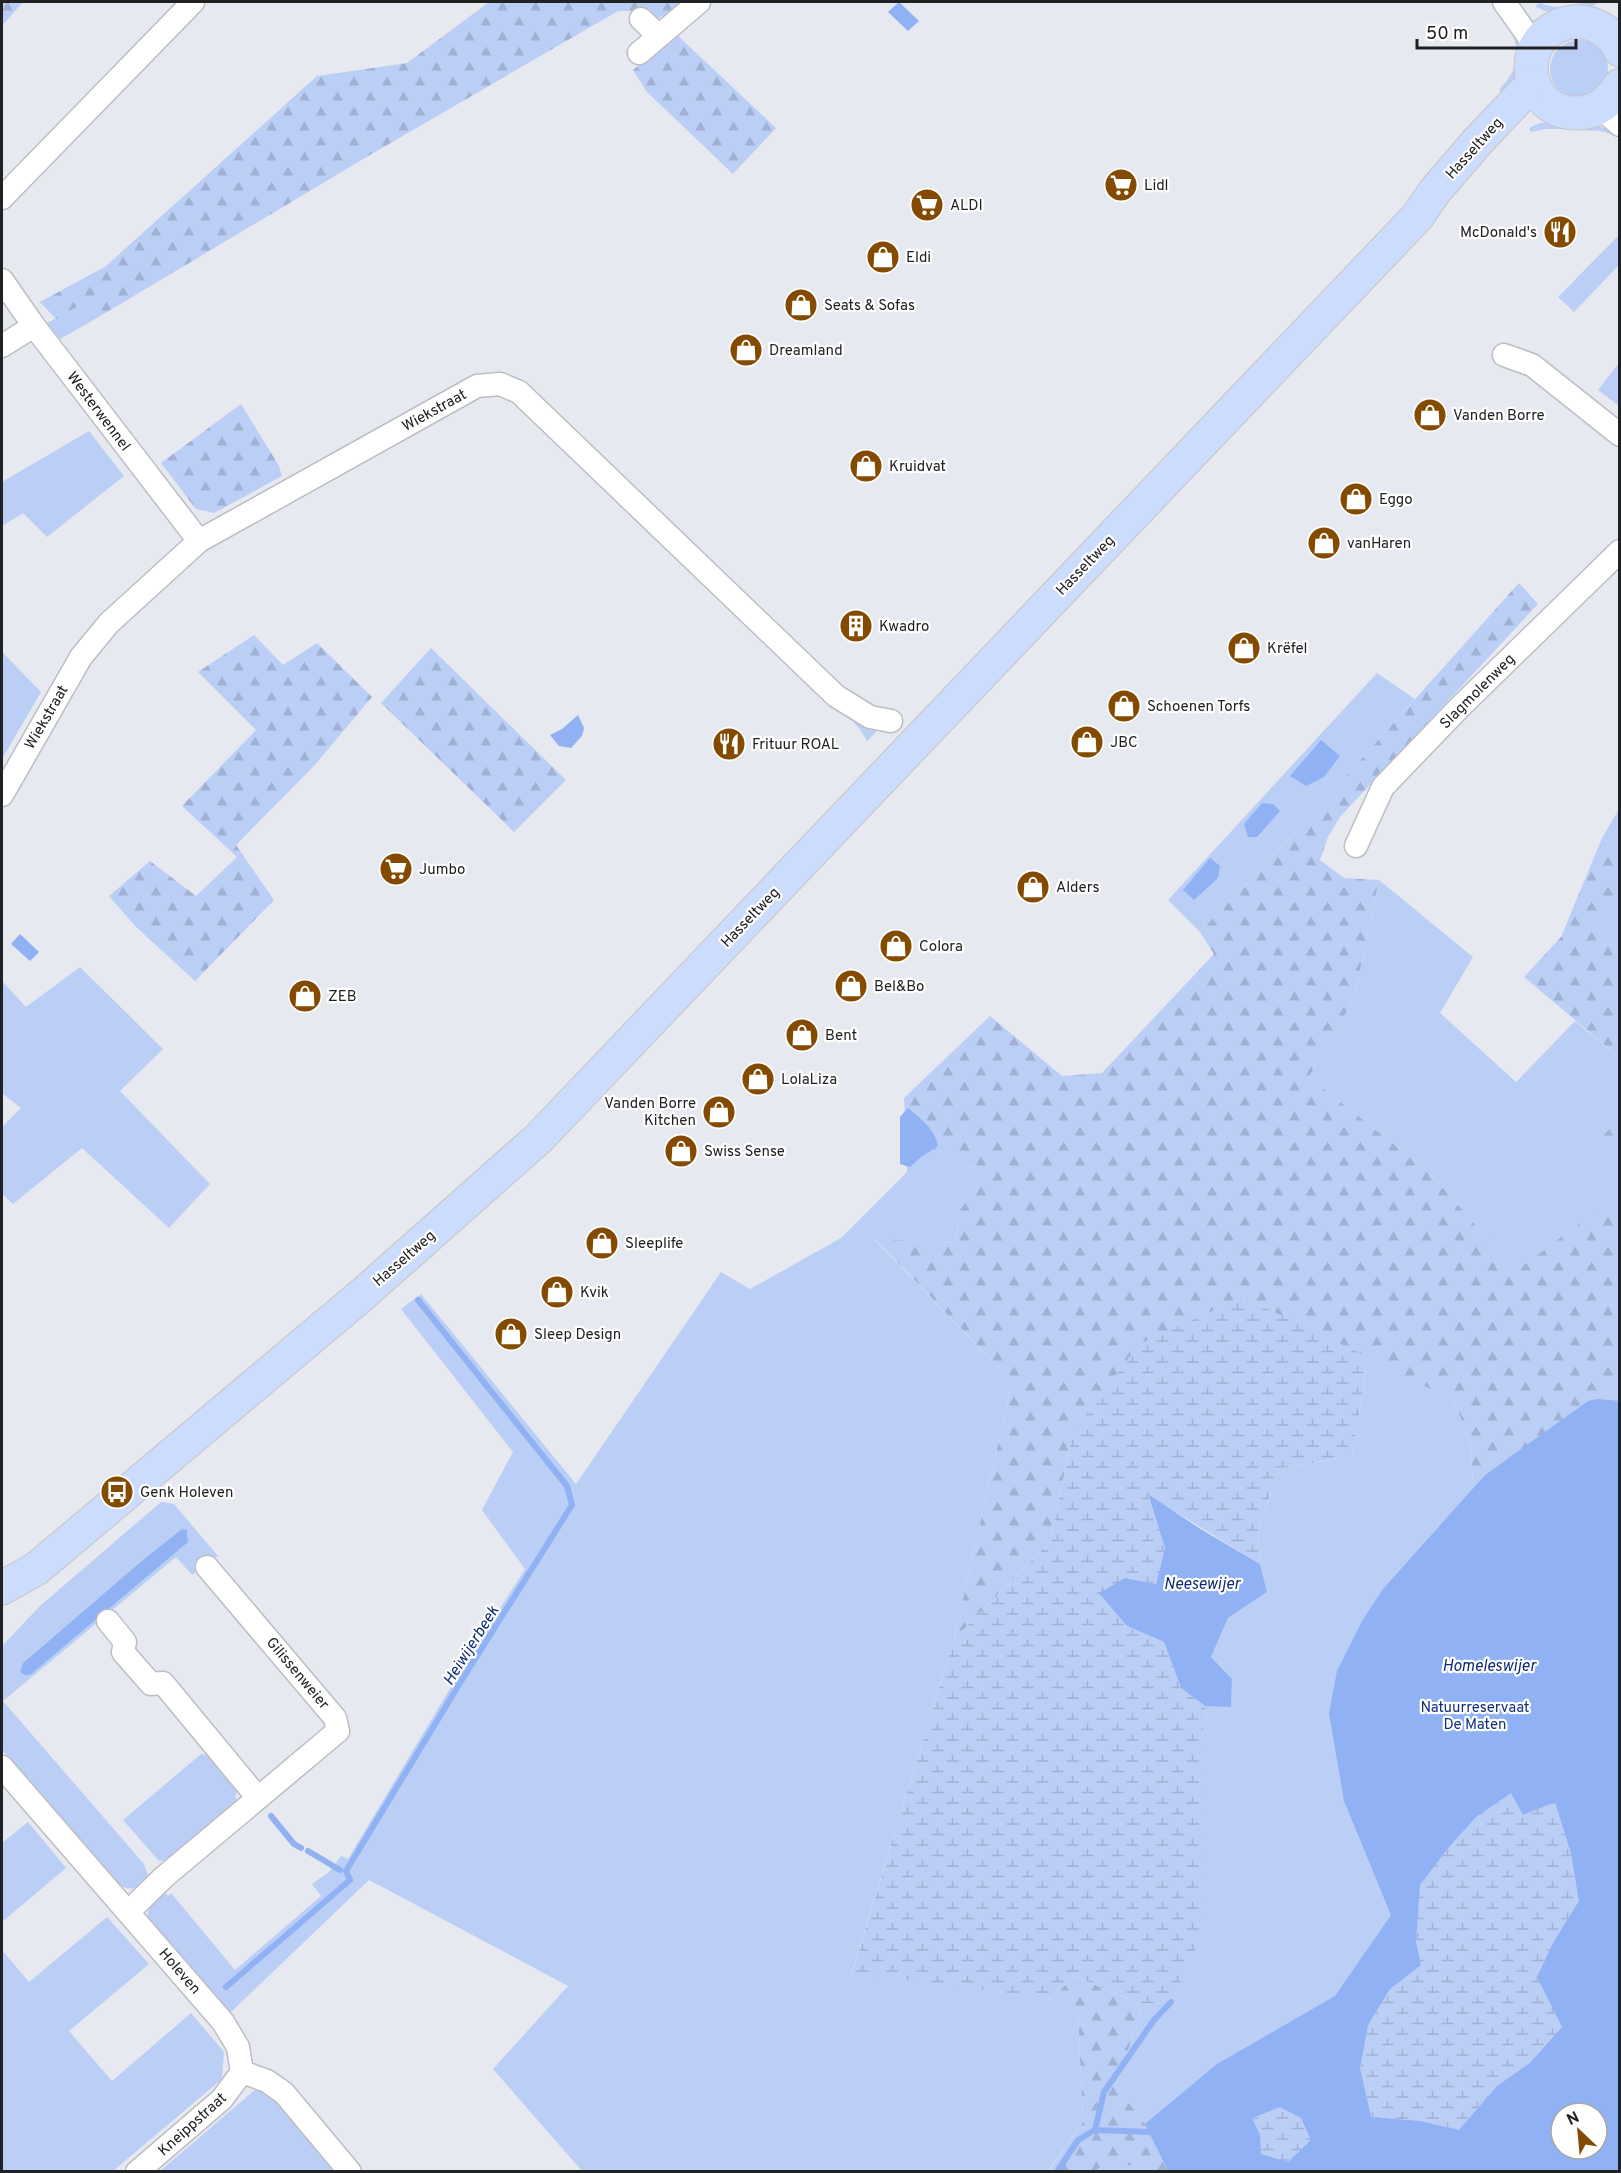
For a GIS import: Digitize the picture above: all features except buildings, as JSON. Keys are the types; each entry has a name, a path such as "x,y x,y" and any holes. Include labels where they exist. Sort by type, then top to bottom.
{"main road":[{"path":"1611,31 1577,22 1565,23 1544,38 1532,58 1531,71 1538,94 1555,109 1570,113 1585,113 1613,106"},
{"name":"Hasseltweg","path":"2,1588 36,1569 378,1281 539,1138 1418,216 1435,191 1478,141 1533,83"},
{"name":"Hasseltweg","path":"1418,216 1443,199 1487,154 1512,133 1535,117 1555,109"},
{"name":"Hasseltweg","path":"2,1615 36,1569"}],"street":[{"path":"2,198 193,2"},
{"path":"639,53 699,2"},
{"path":"1506,2 1544,38"},
{"path":"641,19 659,36"},
{"name":"Westerwennel","path":"2,280 34,326 200,541"},
{"path":"2,346 34,326"},
{"path":"1504,355 1532,365 1620,435"},
{"name":"Wiekstraat","path":"2,795 81,657 109,623 200,541 477,386 500,384 519,392 836,696 870,717 891,721"},
{"name":"Slagmolenweg","path":"1356,846 1383,787 1459,708 1620,551"},
{"name":"Gilissenweier","path":"128,1912 164,1877 338,1731 335,1718 207,1567"},
{"path":"108,1621 125,1642 123,1652 151,1684 163,1683 258,1798"},
{"name":"Holeven","path":"2,1767 223,2022 238,2047 242,2072"},
{"path":"242,2072 267,2081 284,2093 350,2172"},
{"name":"Kneippstraat","path":"137,2172 222,2099 242,2072"}],"green space":[{"path":"2,2 23,2 2,26"},
{"path":"489,2 682,2 668,14 655,19 643,11 618,11 370,155 97,318 85,302 56,319 40,302 106,266 317,76 407,63"},
{"path":"1583,2 1599,2 1584,10 1568,13 1551,12 1535,6 1540,3 1567,7"},
{"path":"1513,30 1522,39 1519,81 1501,95 1500,89 1510,76 1517,61"},
{"path":"676,34 776,128 733,174 647,92 633,70"},
{"path":"1579,40 1590,42 1603,53 1608,69 1606,80 1595,93 1579,98 1568,96 1555,85 1550,69 1552,58 1563,45"},
{"path":"1551,122 1604,128 1619,134 1619,137 1601,131 1544,129 1531,132 1529,128 1540,123"},
{"path":"1619,235 1619,265 1574,312 1558,297"},
{"path":"85,302 97,318 60,339 47,323"},
{"path":"1619,363 1619,406 1598,390"},
{"path":"241,404 279,466 282,476 214,513 196,509 161,463"},
{"path":"89,431 124,476 47,537 23,513 2,526 2,482"},
{"path":"1519,583 1538,604 1340,817 1328,837 1320,860 1344,878 1379,880 1354,999 1309,1077 1429,1172 1516,1271 1619,1194 1619,1391 1598,1399 1485,1475 1473,1488 1471,1442 1453,1400 1243,1297 1073,1432 1050,1542 954,1639 1012,1382 875,1239 956,1243 959,1211 990,1171 972,1167 906,1136 904,1098 990,1016 1062,1076 1102,1073 1214,954 1200,932 1304,823"},
{"path":"254,635 283,665 317,643 372,697 313,767 236,845 274,900 195,981 135,926 109,896 150,861 196,896 237,857 182,806 256,730 198,672"},
{"path":"431,648 566,780 514,832 381,703"},
{"path":"2,652 41,692 2,759"},
{"path":"1377,673 1415,699 1304,823 1200,932 1168,900"},
{"path":"838,706 878,730 867,741 860,729"},
{"path":"1619,809 1619,851 1602,838"},
{"path":"1602,838 1619,851 1619,906 1595,926 1619,947 1619,1057 1524,977 1561,937"},
{"path":"1379,880 1473,957 1440,1013 1516,1082 1575,1021 1619,1057 1619,1118 1598,1143 1619,1161 1619,1325 1607,1205 1516,1271 1429,1172 1309,1077 1354,999"},
{"path":"1619,906 1619,947 1595,926"},
{"path":"80,967 163,1049 120,1091 210,1184 169,1228 82,1148 13,1204 2,1194 2,1127 21,1108 2,1093 2,981 26,1007"},
{"path":"1619,1118 1619,1161 1597,1143"},
{"path":"906,1136 972,1167 991,1171 959,1211 956,1243 875,1240 1012,1382 954,1639 852,1972 1051,1999 1078,2014 1083,2122 1048,2171 582,2171 493,2069 568,1986 369,1880 231,2012 209,1992 150,1923 148,1913 152,1901 162,1890 168,1896 171,1893 235,1970 321,1896 312,1884 329,1872 341,1856 348,1859 461,1670 525,1569 482,1510 513,1452 401,1309 421,1294 576,1484 721,1272 750,1289 841,1238 907,1172"},
{"path":"1243,1297 1368,1357 1352,1457 1280,1468 1258,1529 1260,1564 1148,1495 1165,1548 1156,1584 1125,1578 1127,1626 1164,1642 1181,1688 1205,1706 1207,1720 1201,1738 1202,1936 1171,2002 1143,2005 1074,1976 1051,1999 852,1973 954,1639 1050,1542 1073,1432 1139,1344"},
{"name":"Natuurreservaat De Maten","path":"1368,1357 1453,1400 1471,1442 1473,1487 1588,1401 1619,1389 1619,2171 1085,2172 1145,2124 1116,2086 1143,2005 1171,2002 1183,1974 1201,1738 1207,1720 1205,1706 1231,1706 1232,1679 1211,1657 1228,1618 1267,1592 1260,1564 1258,1529 1280,1468 1352,1457"},
{"path":"161,1502 174,1504 218,1556 192,1575 176,1557 3,1701 144,1864 148,1875 144,1885 140,1887 126,1888 116,1883 2,1750 2,1646 40,1606","holes":["188,1534 187,1542 30,1674 20,1672 23,1663 137,1565"]},
{"path":"201,1754 217,1757 237,1791 235,1797 241,1802 173,1860 159,1861 123,1820"},
{"path":"1512,1793 1523,1815 1555,1802 1571,1853 1579,1901 1553,1943 1538,1977 1562,2027 1530,2063 1497,2086 1459,2130 1420,2121 1371,2117 1360,2068 1368,2025 1390,1989 1421,1965 1416,1942 1420,1885 1476,1817"},
{"path":"28,1822 66,1868 2,1922 2,1843"},
{"path":"107,1917 149,1964 69,2031 112,2081 191,2013 224,2052 222,2079 113,2171 2,2171 2,1950 29,1982"},
{"path":"1074,1976 1143,2005 1116,2086 1145,2124 1168,2171 1138,2171 1135,2165 1101,2167 1093,2171 1048,2172 1083,2122 1078,2014 1051,1999"},
{"path":"263,2083 336,2172 159,2172"},
{"path":"1280,2107 1301,2118 1311,2140 1288,2162 1261,2154 1260,2135 1252,2118"}],"water":[{"path":"899,2 919,21 908,31 888,12"},
{"path":"578,715 584,728 582,736 571,748 559,746 550,735 562,729"},
{"path":"1321,740 1340,756 1324,777 1306,786 1290,776"},
{"path":"1262,803 1273,804 1280,811 1257,837 1248,837 1244,824"},
{"path":"1210,858 1220,866 1218,878 1194,900 1183,890"},
{"path":"20,934 39,952 30,961 11,944"},
{"path":"908,1108 931,1129 938,1146 910,1167 900,1164 900,1117"},
{"name":"Homeleswijer","path":"1598,1399 1620,1401 1619,2172 1168,2171 1145,2124 1217,2064 1335,1996 1391,1915 1344,1801 1329,1713 1337,1671 1362,1621 1383,1589 1485,1475 1588,1401","holes":["1511,1793 1523,1815 1555,1802 1571,1853 1579,1901 1553,1943 1537,1977 1562,2027 1530,2063 1497,2086 1459,2130 1420,2121 1371,2117 1360,2068 1368,2025 1390,1989 1421,1965 1416,1942 1420,1885 1476,1817","1280,2107 1301,2118 1311,2140 1288,2162 1261,2154 1260,2135 1252,2118"]},
{"name":"Neesewijer","path":"1148,1494 1199,1528 1260,1564 1267,1592 1228,1618 1211,1657 1232,1679 1231,1707 1205,1706 1181,1688 1164,1642 1127,1626 1099,1593 1125,1578 1156,1584 1165,1548"},
{"path":"182,1529 187,1530 188,1542 30,1675 20,1672 23,1663"}],"waterway":[{"name":"Heiwijerbeek","path":"226,1987 350,1880 346,1871 463,1678 572,1505 567,1486 418,1300"},
{"path":"271,1816 294,1844 301,1848"},
{"path":"308,1851 340,1870"},
{"path":"1095,2130 1104,2092 1154,2020 1171,2002"},
{"path":"1057,2172 1078,2140 1095,2130 1149,2132"}],"place":[{"name":"Lidl","path":"1121,185"},
{"name":"ALDI","path":"927,205"},
{"name":"McDonald's","path":"1560,232"},
{"name":"Eldi","path":"883,257"},
{"name":"Seats & Sofas","path":"801,305"},
{"name":"Dreamland","path":"746,350"},
{"name":"Vanden Borre","path":"1430,415"},
{"name":"Kruidvat","path":"866,466"},
{"name":"Eggo","path":"1356,499"},
{"name":"vanHaren","path":"1324,543"},
{"name":"Kwadro","path":"856,626"},
{"name":"Krëfel","path":"1244,648"},
{"name":"Schoenen Torfs","path":"1124,706"},
{"name":"JBC","path":"1087,742"},
{"name":"Frituur ROAL","path":"729,744"},
{"name":"Jumbo","path":"396,869"},
{"name":"Alders","path":"1033,887"},
{"name":"Colora","path":"896,946"},
{"name":"Bel&Bo","path":"851,986"},
{"name":"ZEB","path":"305,996"},
{"name":"Bent","path":"802,1035"},
{"name":"LolaLiza","path":"758,1079"},
{"name":"Vanden Borre Kitchen","path":"719,1112"},
{"name":"Swiss Sense","path":"681,1151"},
{"name":"Sleeplife","path":"602,1243"},
{"name":"Kvik","path":"557,1292"},
{"name":"Sleep Design","path":"511,1334"},
{"name":"Genk Holeven","path":"117,1492"}]}
